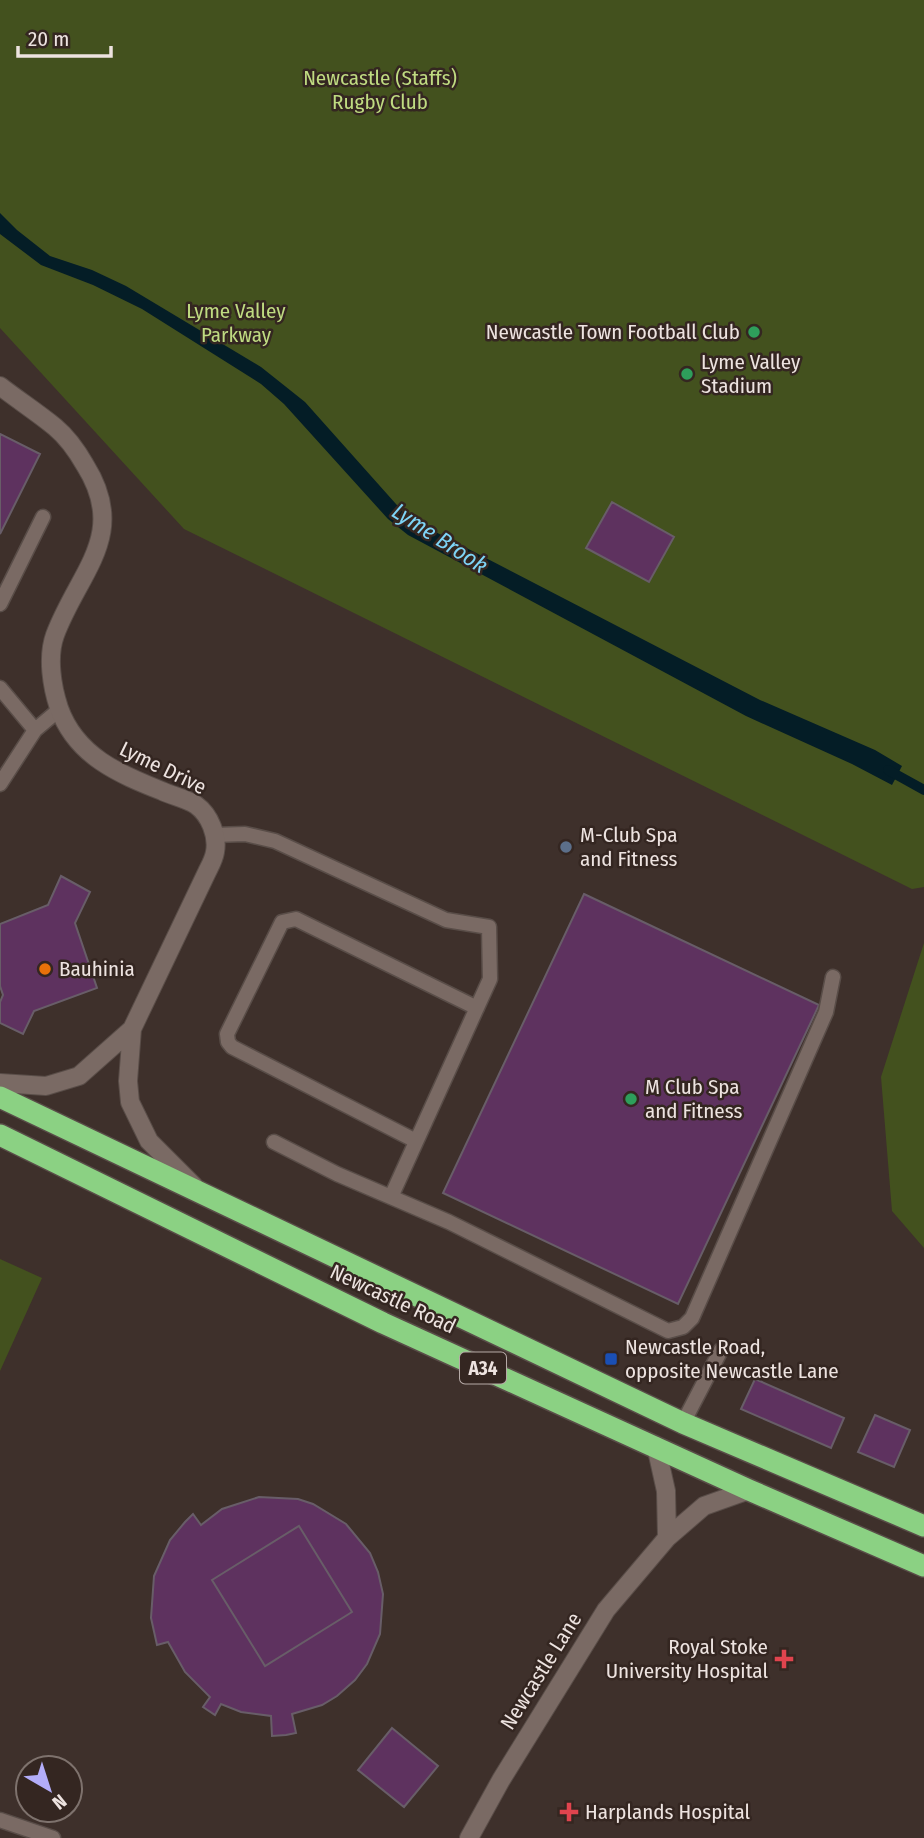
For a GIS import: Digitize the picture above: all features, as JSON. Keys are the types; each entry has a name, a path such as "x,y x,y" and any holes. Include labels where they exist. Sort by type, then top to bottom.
{"highway":[{"name":"Newcastle Road","path":"0,1097 683,1423 924,1526"},
{"name":"Newcastle Road","path":"0,1135 383,1323 749,1490 924,1566"}],"street":[{"name":"Lyme Drive","path":"0,386 57,428 76,450 102,499 102,537 54,637 51,660 53,684 60,709 74,735 91,756 120,775 196,805 209,818 214,835"},
{"path":"197,1190 149,1141 130,1102 128,1081 132,1029 207,872 215,853 214,835"},
{"path":"0,1083 46,1086 79,1076 132,1029"},
{"path":"656,1446 666,1491 667,1538"},
{"name":"Newcastle Lane","path":"469,1838 501,1780 606,1610 667,1538 704,1506 749,1490"}],"lane":[{"path":"0,604 43,517"},
{"path":"0,688 35,730"},
{"path":"0,784 35,730 60,709"},
{"path":"214,835 245,834 275,841 446,920 489,927 490,979 391,1197"},
{"path":"416,1141 232,1047 227,1034 282,922 296,919 477,1008"},
{"path":"274,1142 449,1222 668,1331 683,1327 692,1318 826,1012 833,977"},
{"path":"683,1423 721,1350"},
{"path":"0,1820 53,1838"}],"green space":[{"path":"0,0 924,0 924,887 912,889 184,529 0,328"},
{"path":"924,943 924,1248 892,1211 881,1077"},
{"path":"0,1259 42,1278 0,1371"}],"water":[{"path":"0,213 50,256 92,270 126,286 261,367 305,402 404,513 424,526 760,700 875,750 902,766 892,785 746,716 408,535 388,519 284,404 261,384 142,309 93,285 41,265 0,234"}],"building":[{"path":"0,434 40,454 0,534"},
{"path":"612,502 674,537 649,582 586,548"},
{"name":"Bauhinia","path":"61,876 90,892 75,923 97,988 34,1011 23,1034 0,1023 0,1002 3,995 0,986 0,924 48,905"},
{"name":"M Club Spa and Fitness","path":"584,894 819,1005 678,1304 443,1193"},
{"path":"755,1379 844,1418 831,1448 741,1409"},
{"path":"875,1415 910,1430 894,1467 858,1452"},
{"path":"259,1497 298,1499 313,1504 346,1524 370,1553 383,1594 380,1634 367,1664 355,1680 337,1696 322,1705 292,1714 296,1733 286,1735 272,1736 271,1716 241,1712 221,1704 215,1715 203,1707 210,1697 185,1672 168,1642 157,1645 151,1618 154,1576 170,1540 185,1522 193,1514 201,1525 222,1509"},
{"path":"299,1526 352,1612 265,1666 212,1580"},
{"path":"392,1728 438,1766 404,1807 358,1770"}],"waterway":[{"name":"Lyme Brook","path":"888,770 924,790"}],"place":[{"name":"Newcastle Town Football Club","path":"754,332"},
{"name":"Lyme Valley Stadium","path":"687,374"},
{"name":"M-Club Spa and Fitness","path":"566,847"},
{"name":"Bauhinia","path":"45,969"},
{"name":"M Club Spa and Fitness","path":"631,1099"},
{"name":"Newcastle Road, opposite Newcastle Lane","path":"611,1359"},
{"name":"Royal Stoke University Hospital","path":"784,1659"},
{"name":"Harplands Hospital","path":"569,1812"}],"park label":[{"name":"Newcastle (Staffs) Rugby Club","path":"380,90"},
{"name":"Lyme Valley Parkway","path":"236,323"}]}
